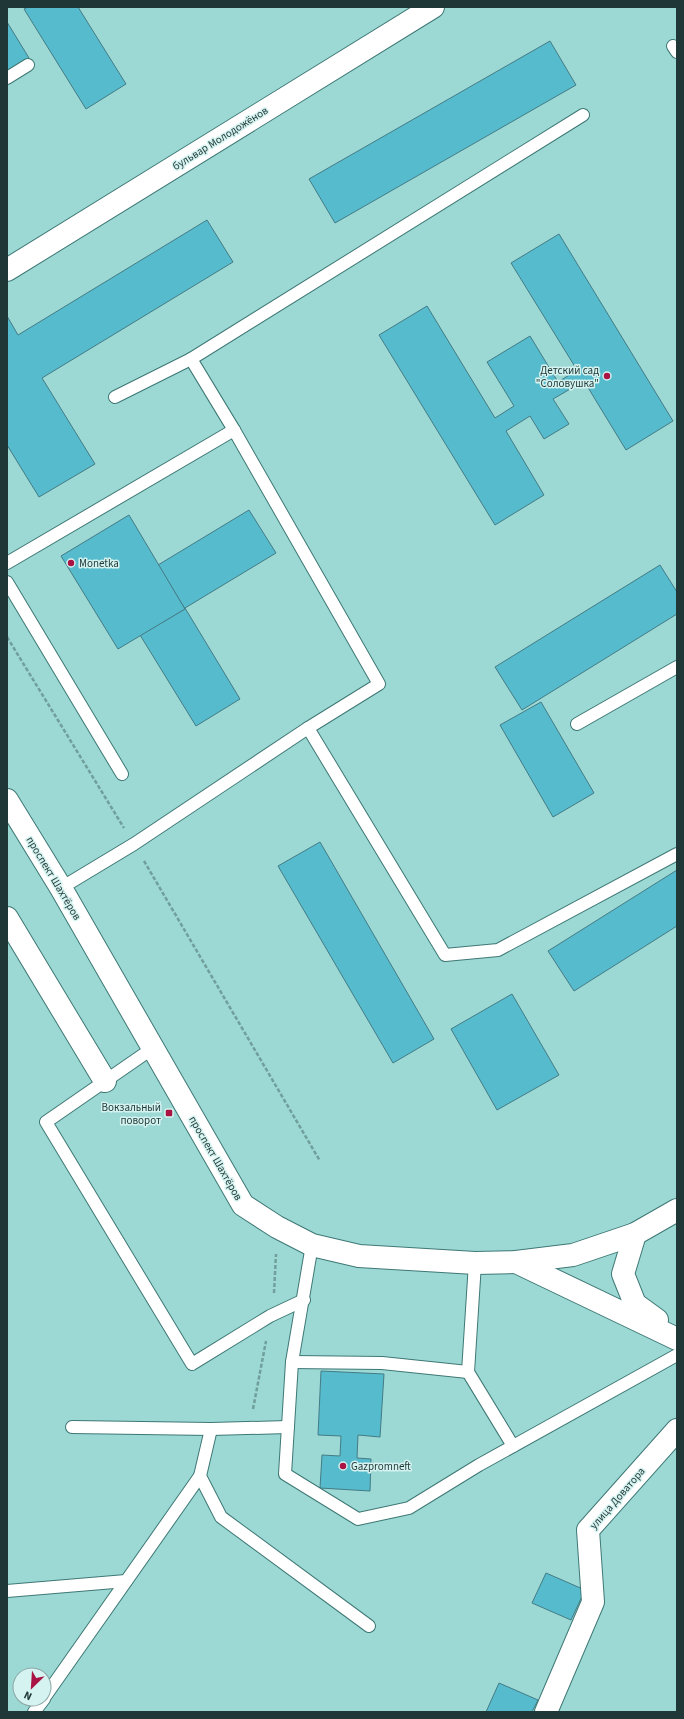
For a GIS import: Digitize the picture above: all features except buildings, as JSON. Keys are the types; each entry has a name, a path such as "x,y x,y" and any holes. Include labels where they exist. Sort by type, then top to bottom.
{"street":[{"name":"бульвар Молодожёнов","path":"7,270 433,7"},
{"name":"проспект Шахтёров","path":"7,800 61,888 243,1205 278,1227 312,1245 359,1256 475,1263 516,1262 573,1255 636,1234 677,1210"},
{"path":"7,918 105,1081"},
{"path":"636,1234 623,1274 635,1304 677,1335"},
{"path":"516,1262 677,1339"},
{"name":"улица Доватора","path":"546,1712 593,1602 588,1530 677,1430"}],"lane":[{"path":"7,78 28,65"},
{"path":"115,397 191,359 583,114"},
{"path":"61,888 134,844 308,728 379,684 234,430 191,359"},
{"path":"7,563 234,430"},
{"path":"7,582 122,774"},
{"path":"577,724 677,667"},
{"path":"308,728 445,954 498,950 677,854"},
{"path":"153,1048 46,1122 192,1364 270,1316 304,1300"},
{"path":"312,1245 304,1300 292,1362 285,1474 358,1519 409,1508 479,1465 677,1355"},
{"path":"475,1263 468,1372 514,1446"},
{"path":"292,1362 382,1363 468,1372"},
{"path":"72,1426 211,1429 288,1427"},
{"path":"52,1688 200,1476 211,1429"},
{"path":"200,1476 221,1518 369,1626"},
{"path":"7,1591 126,1582"}],"path":[{"path":"7,637 134,844 320,1161"}],"place":[{"name":"Детский сад \"Соловушка\"","path":"607,376"},
{"name":"Monetka","path":"71,563"},
{"name":"Вокзальный поворот","path":"169,1113"},
{"name":"Gazpromneft","path":"343,1466"}]}
